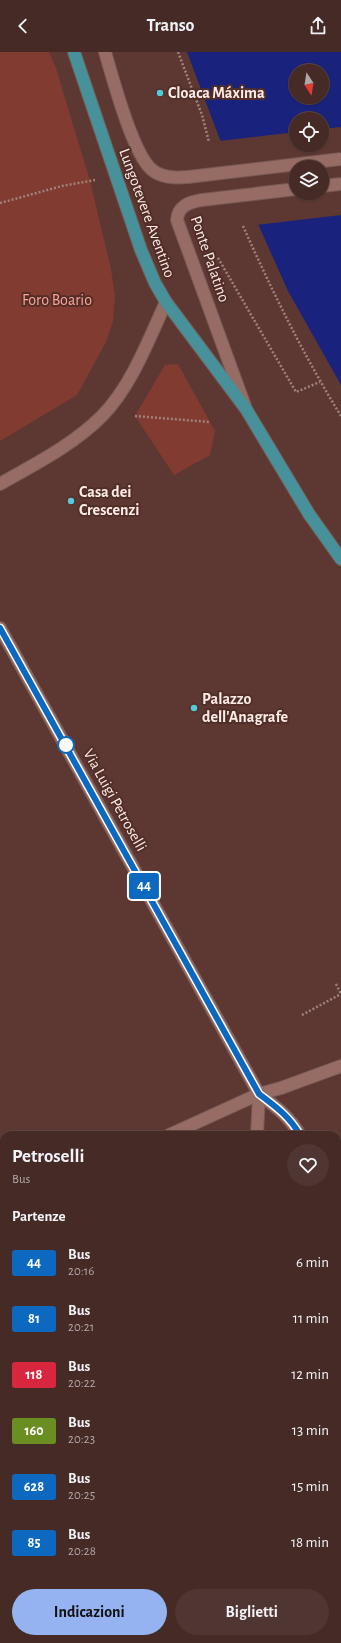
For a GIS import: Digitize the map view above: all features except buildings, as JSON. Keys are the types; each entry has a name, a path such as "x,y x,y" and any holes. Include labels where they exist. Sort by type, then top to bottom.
{"main road":[{"name":"Lungotevere Aventino","path":"74,52 141,250 155,284 166,302 246,409 309,514 341,560"},
{"path":"105,52 134,138 146,163 151,169 164,176 188,177 341,159"},
{"path":"329,185 341,184"},
{"name":"Ponte Palatino","path":"246,409 177,220 178,212 184,205 202,200 289,190"},
{"path":"0,484 58,450 101,417 117,399 134,370 166,302"},
{"name":"Via Luigi Petroselli","path":"0,628 259,1094"},
{"path":"178,1131 259,1094 282,1088 341,1066"},
{"path":"257,1131 259,1094"},
{"path":"259,1094 278,1108 293,1122 298,1131"}],"path":[{"path":"178,52 202,115 209,142"},
{"path":"0,203 62,186 101,180"},
{"path":"243,226 263,272 320,382 341,416"},
{"path":"218,258 296,392 320,382"},
{"path":"135,416 210,422"},
{"path":"302,1016 341,994 336,984"}],"green space":[{"name":"Foro Boario","path":"0,52 49,52 56,68 90,181 111,269 115,296 113,321 106,342 77,395 0,441"},
{"path":"178,364 215,431 210,455 174,475 135,416 165,365"}],"shaded area":[{"path":"187,52 341,52 341,385 288,291 219,137"}],"pier":[{"path":"341,127 341,215 256,225 219,141 289,133 289,152 329,152 329,128"}],"bus line":[{"name":"44","path":"0,628 259,1094 278,1108 293,1122 298,1131"}],"place":[{"name":"Cloaca Máxima","path":"160,93"},
{"name":"Casa dei Crescenzi","path":"71,501"},
{"name":"Palazzo dell'Anagrafe","path":"194,708"}]}
